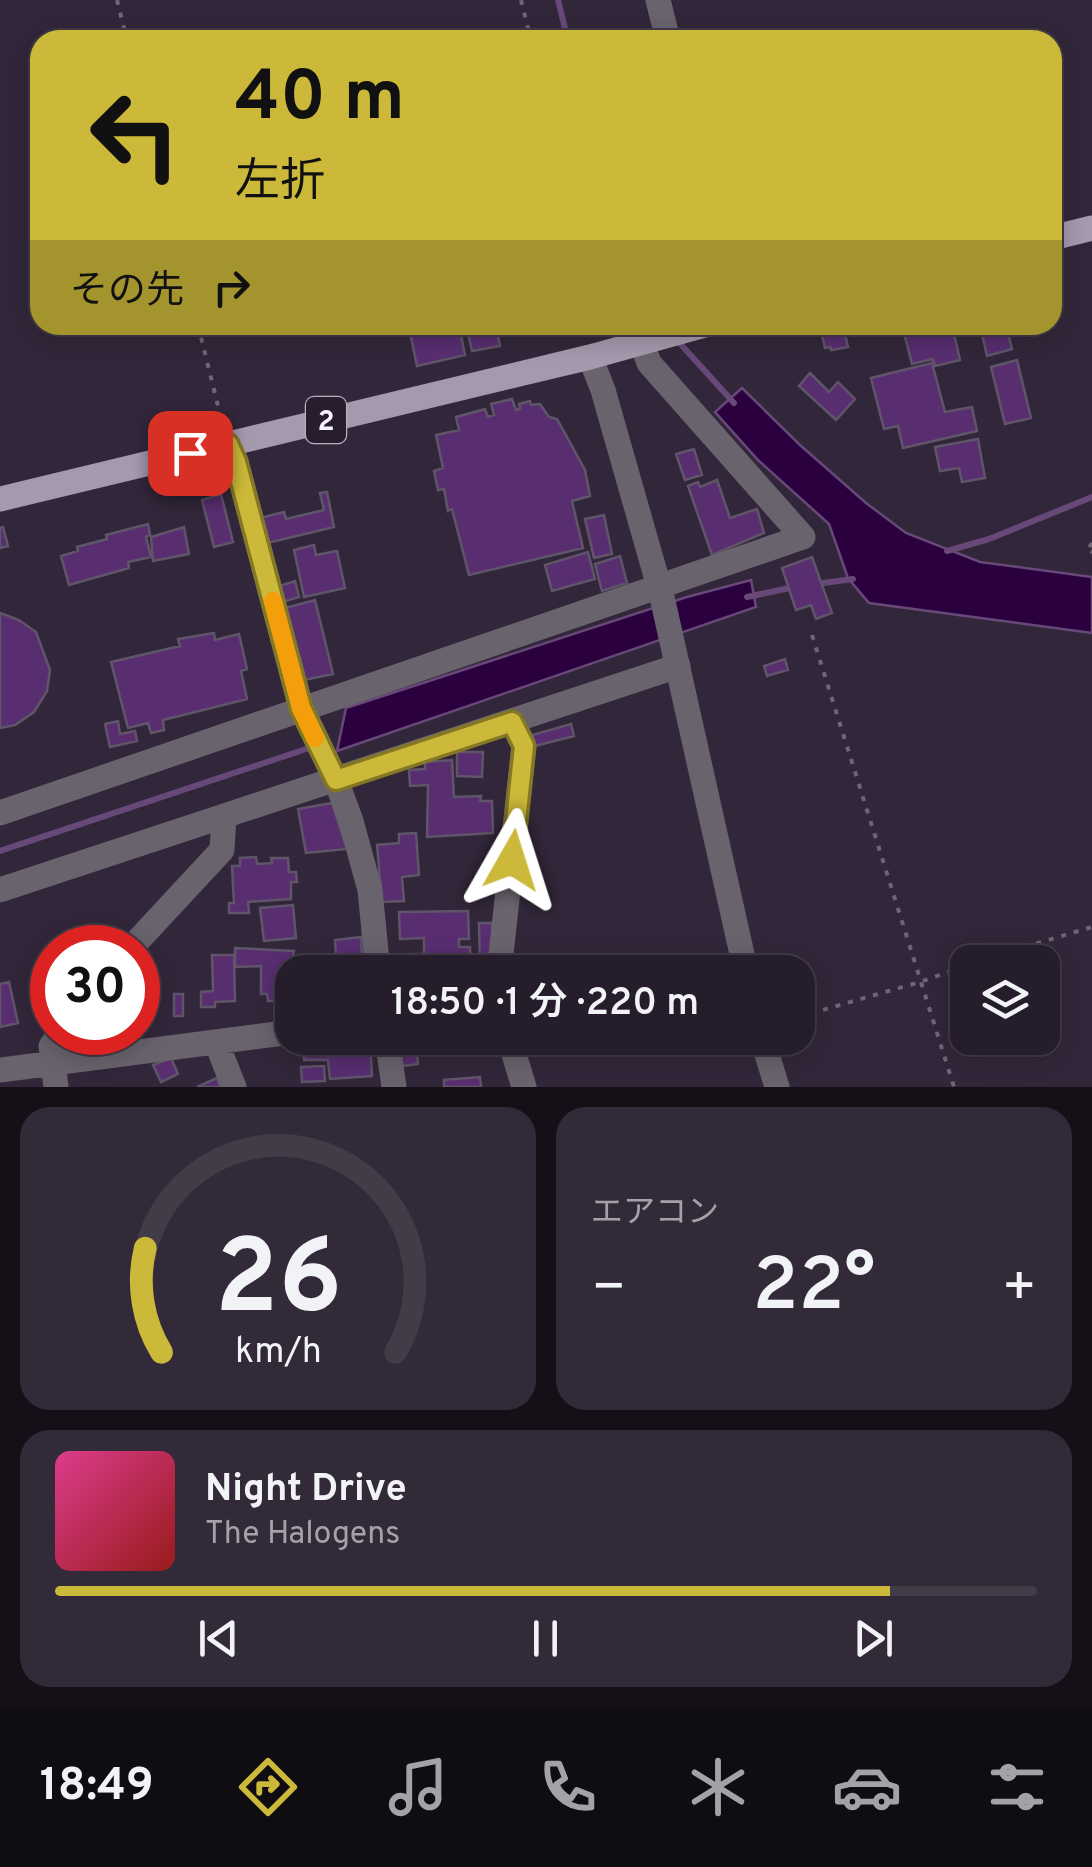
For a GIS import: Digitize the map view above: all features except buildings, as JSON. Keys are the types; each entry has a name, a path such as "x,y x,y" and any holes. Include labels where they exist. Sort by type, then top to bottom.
{"main road":[{"path":"1062,236 1092,228"},
{"name":"2","path":"0,499 590,357 666,335"}],"street":[{"path":"658,0 666,30"},
{"path":"0,813 661,593 803,537 648,363 646,340"},
{"path":"590,357 661,593 742,955"},
{"path":"228,444 304,714 336,780 370,890 376,955"},
{"path":"0,890 512,722 677,660"},
{"path":"501,955 524,746 512,722"},
{"path":"152,925 222,850 224,816"},
{"path":"0,1070 55,1076 275,1035"},
{"path":"217,1044 234,1087"},
{"path":"389,1055 394,1087"},
{"path":"514,1055 524,1087"},
{"path":"767,1055 777,1087"}],"path":[{"path":"117,0 124,30"},
{"path":"521,0 528,30"},
{"path":"201,335 228,444"},
{"path":"1092,543 1086,552 1092,552"},
{"path":"812,636 954,1087"},
{"path":"1033,945 1092,927"},
{"path":"815,1012 950,971"}],"shaded area":[{"path":"742,388 800,445 906,533 980,562 1092,577 1092,633 869,603 848,578 829,524 758,460 715,412"},
{"path":"751,580 756,607 337,751 346,708 687,597"}],"waterway":[{"path":"558,0 566,30"},
{"path":"676,339 734,403"},
{"path":"947,551 989,539 1092,497"},
{"path":"816,584 853,579"},
{"path":"747,597 794,587"},
{"path":"0,851 315,746"}],"slow traffic":[{"path":"273,601 301,708 315,738"}],"route":[{"path":"190,453 228,444 301,708 336,780 512,722 524,746 512,860"}]}
